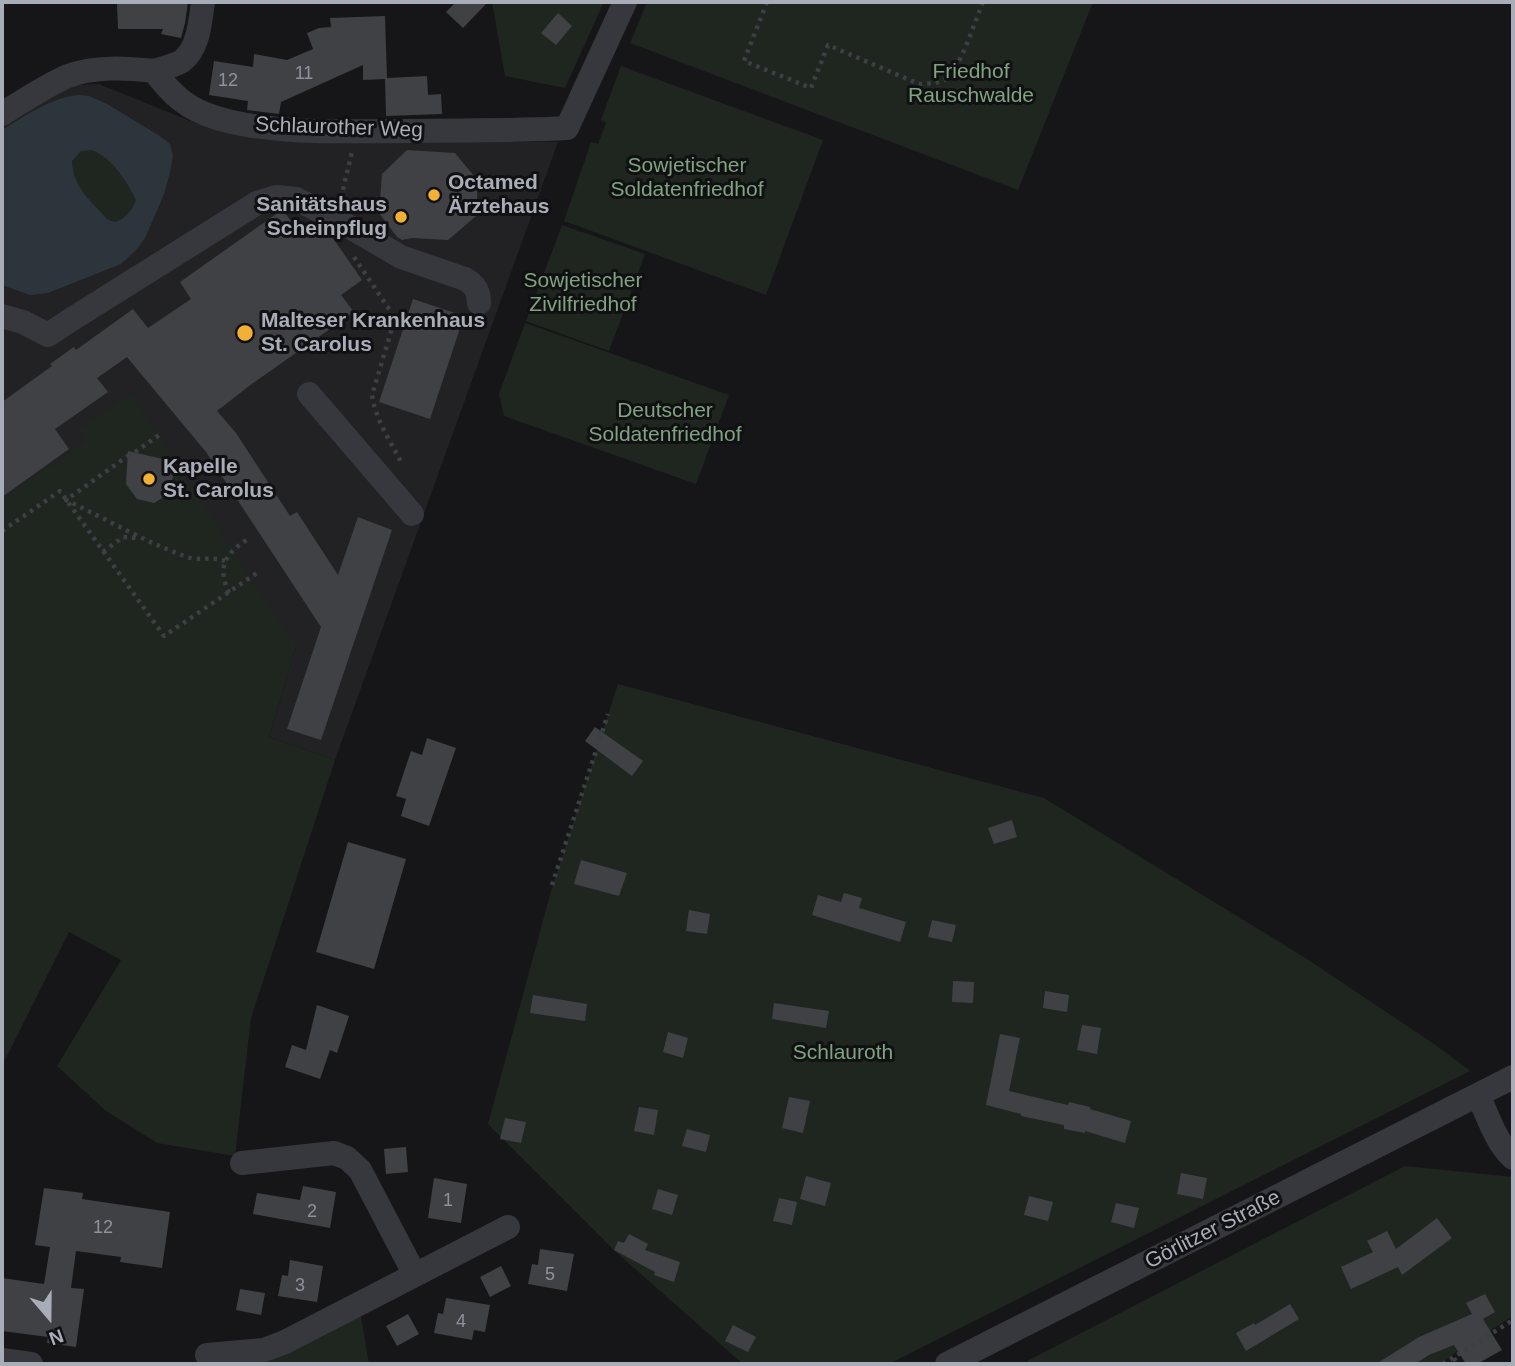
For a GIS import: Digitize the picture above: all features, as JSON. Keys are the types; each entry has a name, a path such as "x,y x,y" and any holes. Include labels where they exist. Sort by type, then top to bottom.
{"street":[{"path":"2,114 69,76 96,70 127,68 154,71 180,62 192,49 200,28 203,2"},
{"name":"Schlaurother Weg","path":"154,71 169,91 186,104 215,118 247,125 356,131 567,128 625,2"},
{"path":"2,316 48,335 257,204 276,197 296,199 401,257 465,279 473,284 479,293 479,303"},
{"path":"309,394 412,514"},
{"name":"Görlitzer Straße","path":"947,1364 1513,1077"},
{"path":"1478,1095 1507,1153 1513,1158"},
{"path":"242,1163 334,1153 347,1158 360,1170 415,1275"},
{"path":"207,1355 264,1350 285,1342 508,1227"},
{"path":"2,1360 31,1364"}],"path":[{"path":"767,2 744,61 811,88 828,46 919,84 949,78 961,58 983,2"},
{"path":"356,131 336,219 340,238 391,312 393,325 372,395 379,418 406,472"},
{"path":"66,500 162,433"},
{"path":"2,531 60,491 164,636 257,573"},
{"path":"66,500 145,539 192,558 225,561"},
{"path":"103,552 124,537 145,539"},
{"path":"229,593 223,578 225,561 234,548 248,539"},
{"path":"552,885 608,714"},
{"path":"1443,1364 1513,1320"},
{"path":"1454,1358 1457,1364"}],"shaded area":[{"name":"Malteser Krankenhaus St. Carolus","path":"99,84 193,122 259,139 558,142 335,760 269,737 296,647 2,564 2,124 60,91 80,85"},
{"path":"89,96 158,135 170,144 173,155 170,172 164,194 146,236 121,264 48,293 30,295 2,285 2,130 39,108 69,97","holes":["92,150 118,171 136,200 126,215 116,222 107,219 89,199 79,186 73,170 72,161 81,151"]}],"green space":[{"path":"492,2 604,2 565,88 505,76"},
{"name":"Friedhof Rauschwalde","path":"647,2 1093,2 1018,190 630,43"},
{"name":"Sowjetischer Soldatenfriedhof","path":"621,66 823,140 766,295 564,221 591,142 598,144 606,123 601,120"},
{"path":"92,150 118,171 136,201 129,213 118,221 107,219 84,193 76,179 72,161 81,151"},
{"name":"Sowjetischer Zivilfriedhof","path":"562,225 645,254 609,351 526,321"},
{"name":"Deutscher Soldatenfriedhof","path":"525,323 729,395 696,484 504,416 499,394"},
{"path":"131,394 296,647 269,737 335,760 251,1018 235,1156 157,1143 106,1111 57,1066 121,960 69,932 2,1066 2,500 86,441 78,429"},
{"name":"Schlauroth","path":"618,684 1044,798 1304,957 1470,1071 889,1364 743,1364 617,1253 488,1124 551,891"},
{"path":"1405,1166 1513,1177 1513,1316 1439,1364 1028,1364 1027,1361"},
{"path":"360,1310 369,1364 243,1364"}],"building":[{"path":"188,2 181,38 161,34 163,29 118,29 117,4"},
{"path":"456,2 488,2 463,28 446,12"},
{"path":"558,13 572,26 556,45 541,33"},
{"path":"385,16 387,78 427,76 428,95 441,94 442,114 386,116 385,79 363,80 363,65 281,102 279,114 247,110 248,101 209,95 214,61 253,67 254,54 287,60 313,49 307,33 331,27 330,18"},
{"name":"Octamed Ärztehaus","path":"407,150 455,153 478,181 476,216 448,240 402,240 379,213 382,174"},
{"path":"279,212 285,213 301,235 315,225 328,231 362,280 341,295 354,312 217,411 236,433 290,516 297,512 338,575 358,517 392,530 321,740 287,729 321,627 206,452 127,357 97,378 108,392 55,429 69,449 2,497 2,402 52,366 50,364 74,347 76,350 133,309 148,328 191,299 180,282"},
{"path":"413,299 464,316 430,419 379,402"},
{"name":"Kapelle St. Carolus","path":"128,451 163,459 173,475 170,493 154,503 137,499 126,484"},
{"path":"595,727 643,761 632,776 585,741"},
{"path":"427,738 456,748 429,826 401,816 406,799 396,796 411,751 422,755"},
{"path":"1012,820 1017,837 994,844 988,828"},
{"path":"348,842 406,859 374,969 316,952"},
{"path":"581,860 627,873 619,896 574,884"},
{"path":"844,893 862,898 859,908 906,922 900,942 812,915 818,895 841,902"},
{"path":"689,910 710,914 707,934 686,931"},
{"path":"932,920 956,925 952,942 928,937"},
{"path":"953,981 974,982 973,1003 952,1002"},
{"path":"1045,991 1069,995 1067,1012 1043,1008"},
{"path":"533,995 587,1004 585,1021 530,1013"},
{"path":"774,1003 829,1011 826,1028 772,1019"},
{"path":"317,1005 349,1016 337,1053 330,1050 320,1079 285,1067 292,1045 306,1050"},
{"path":"1082,1025 1101,1028 1097,1054 1077,1050"},
{"path":"668,1032 688,1038 683,1058 663,1052"},
{"path":"1000,1034 1020,1038 1009,1091 1068,1105 1069,1102 1090,1107 1131,1121 1125,1143 1085,1131 1064,1129 1064,1125 986,1105"},
{"path":"789,1097 810,1101 803,1133 782,1128"},
{"path":"639,1107 658,1110 654,1135 634,1131"},
{"path":"505,1118 526,1122 521,1143 500,1139"},
{"path":"687,1129 710,1135 706,1152 682,1146"},
{"path":"406,1147 408,1172 386,1174 384,1149"},
{"path":"1181,1173 1207,1178 1203,1199 1177,1194"},
{"path":"806,1176 831,1183 825,1206 800,1199"},
{"path":"434,1178 467,1184 461,1223 428,1218"},
{"path":"303,1186 336,1192 330,1228 253,1214 257,1193 300,1200"},
{"path":"44,1188 83,1193 82,1199 170,1212 162,1268 120,1262 121,1257 76,1251 71,1288 84,1289 76,1347 47,1343 48,1337 2,1331 2,1278 44,1284 50,1247 35,1245"},
{"path":"658,1189 678,1195 672,1215 652,1209"},
{"path":"1029,1196 1053,1202 1048,1221 1024,1215"},
{"path":"779,1198 797,1202 792,1225 773,1221"},
{"path":"1116,1203 1139,1208 1134,1228 1111,1222"},
{"path":"1437,1218 1452,1238 1402,1275 1398,1267 1351,1289 1341,1267 1373,1252 1367,1241 1387,1231 1396,1249"},
{"path":"629,1234 648,1244 645,1250 680,1262 674,1282 654,1275 655,1272 614,1250 618,1241 624,1243"},
{"path":"540,1249 574,1254 567,1291 528,1284 532,1264 538,1265"},
{"path":"290,1260 323,1266 317,1302 278,1296 282,1275 288,1276"},
{"path":"501,1266 511,1286 490,1297 480,1277"},
{"path":"240,1289 265,1293 261,1315 236,1310"},
{"path":"1485,1294 1495,1312 1483,1319 1502,1350 1477,1364 1466,1364 1454,1345 1415,1364 1376,1364 1419,1337 1472,1314 1466,1303"},
{"path":"446,1298 490,1305 485,1332 474,1330 472,1340 434,1333 438,1313 443,1314"},
{"path":"1290,1304 1299,1319 1246,1351 1236,1333"},
{"path":"408,1314 419,1334 397,1346 386,1326"},
{"path":"733,1325 756,1337 748,1352 725,1341"}],"place":[{"name":"Octamed Ärztehaus","path":"434,195"},
{"name":"Sanitätshaus Scheinpflug","path":"401,217"},
{"name":"Malteser Krankenhaus St. Carolus","path":"245,333"},
{"name":"Kapelle St. Carolus","path":"149,479"}]}
